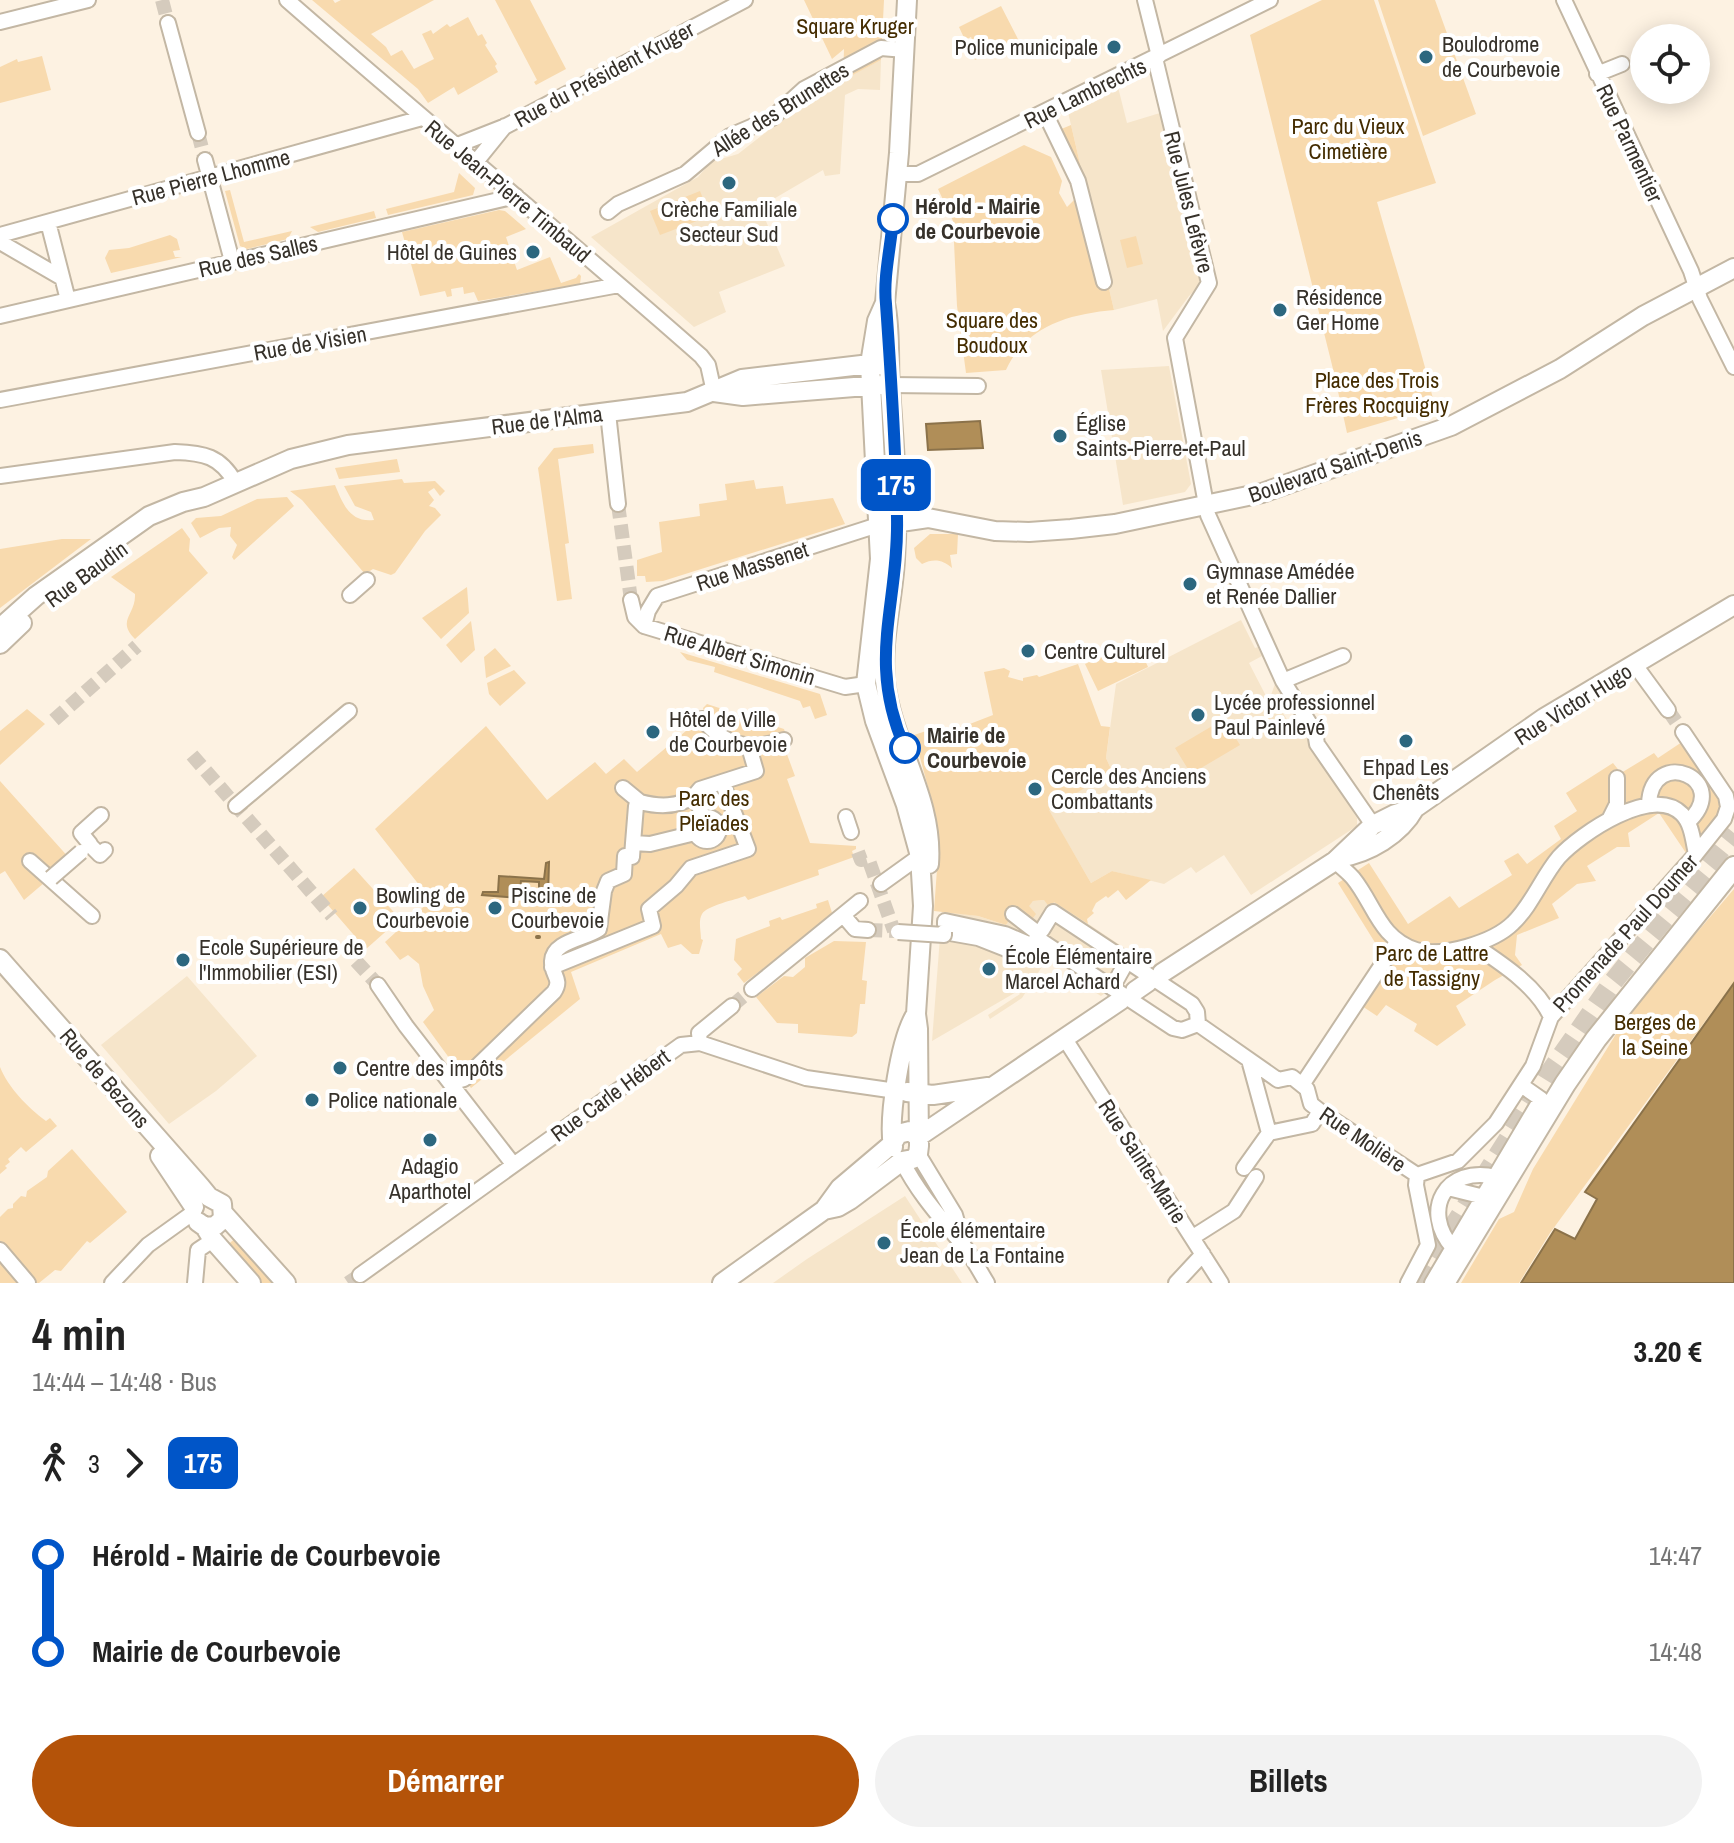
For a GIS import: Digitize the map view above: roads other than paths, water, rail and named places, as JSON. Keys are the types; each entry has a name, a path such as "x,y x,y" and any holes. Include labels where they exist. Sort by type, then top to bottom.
{"main road":[{"path":"907,0 897,174 885,303 877,321 880,364 890,385 897,522 885,679 893,714 929,825 930,856 923,906 916,1014 917,1093 913,1151"},
{"name":"Boulevard Saint-Denis","path":"878,525 938,519 995,531 1029,532 1115,524 1262,493 1451,426 1560,369 1643,316 1734,268"},
{"path":"880,364 870,385 879,574 866,684 875,721 906,805 920,856 923,906"},
{"name":"Rue de l'Alma","path":"378,442 687,402 742,379 880,364"},
{"name":"Rue de l'Alma","path":"714,392 743,396 890,385"},
{"name":"Rue Baudin","path":"0,628 36,596 149,516 291,459 322,450 378,442"},
{"name":"Rue Baudin","path":"0,644 54,596 155,525 174,507"},
{"name":"Rue Victor Hugo","path":"1337,860 1373,825 1415,808 1544,718 1734,605"},
{"path":"866,684 885,679"},
{"name":"Rue Victor Hugo","path":"824,1210 850,1200 995,1085 1136,987 1337,860 1371,848 1389,837 1415,808"},
{"path":"1444,1283 1565,1084 1596,1039 1734,867"},
{"name":"Rue de Bezons","path":"0,959 203,1217"},
{"name":"Rue de Bezons","path":"0,974 166,1164 251,1283"},
{"path":"892,1144 896,1091 906,1033 916,1014"},
{"name":"Rue Victor Hugo","path":"896,1091 933,1095 995,1085"},
{"path":"892,1144 898,1134 913,1132 913,1151"},
{"path":"892,1144 913,1151"},
{"name":"Rue Victor Hugo","path":"722,1283 824,1210 840,1188 892,1144"},
{"path":"203,1217 220,1223 224,1214 286,1283"}],"street":[{"path":"0,22 88,0"},
{"name":"Rue Jean-Pierre Timbaud","path":"287,0 705,360 714,392"},
{"name":"Rue du Président Kruger","path":"455,146 506,126 745,0"},
{"name":"Rue Jules Lefèvre","path":"1145,0 1209,283 1175,338 1205,505"},
{"name":"Rue Lambrechts","path":"897,174 918,174 1270,0"},
{"name":"Rue Parmentier","path":"1564,0 1734,367"},
{"path":"168,23 198,133"},
{"name":"Allée des Brunettes","path":"613,208 685,174 730,136 772,118 804,89 881,48 905,50"},
{"path":"1597,74 1622,64"},
{"path":"1045,113 1078,181 1104,282"},
{"name":"Rue Pierre Lhomme","path":"0,235 422,118"},
{"name":"Rue du Président Kruger","path":"475,163 506,126"},
{"path":"205,160 217,176 232,261"},
{"name":"Rue des Salles","path":"0,316 516,196"},
{"path":"48,222 68,300"},
{"path":"0,242 62,278"},
{"name":"Rue de Visien","path":"0,400 619,285"},
{"path":"890,385 978,386"},
{"path":"608,413 618,504"},
{"path":"0,476 175,452 202,453 227,468 235,482"},
{"path":"1205,505 1283,681 1315,732 1317,744 1373,825"},
{"name":"Rue Massenet","path":"644,626 657,596 878,525"},
{"path":"350,595 367,580"},
{"name":"Rue Albert Simonin","path":"631,600 635,617 644,626 845,687 866,684"},
{"path":"1283,681 1343,656"},
{"path":"1635,665 1668,710"},
{"path":"236,806 349,711"},
{"path":"702,719 715,734 749,747 784,740"},
{"name":"Promenade Paul Doumer","path":"1419,1173 1451,1165 1465,1156 1496,1123 1533,1066 1551,1017 1724,819 1728,807 1726,796 1705,777 1683,732"},
{"path":"623,788 640,802 664,806 679,804 700,789 756,771 749,747"},
{"path":"1649,804 1651,791 1662,777 1670,773 1705,777 1702,801 1696,815 1688,822"},
{"path":"1609,821 1617,804 1617,778"},
{"path":"552,967 653,926 649,909 676,886 691,868 748,849 722,782"},
{"path":"695,795 703,817"},
{"path":"450,1083 464,1079 554,992 558,977 552,967 552,958 560,946 589,936 599,929 608,881 624,874 625,856 632,857 636,806 640,802"},
{"path":"1337,860 1354,880 1382,927 1397,942 1417,950 1438,953 1474,945 1513,924 1559,857 1581,838 1609,821 1649,804 1676,809 1688,822 1696,854"},
{"path":"101,815 81,833 87,847 100,855 105,850"},
{"path":"703,817 714,819 719,826 719,833 712,841 701,840 695,833 695,823 703,817"},
{"path":"846,817 851,832"},
{"path":"719,826 737,820"},
{"path":"633,843 650,844 695,833"},
{"path":"712,841 718,859"},
{"path":"51,878 87,847"},
{"path":"881,884 920,856"},
{"path":"30,861 92,916"},
{"path":"752,989 860,901"},
{"name":"Rue Molière","path":"1013,914 1039,937 1136,987 1173,1028 1182,1030 1198,1024"},
{"name":"Rue Molière","path":"1039,937 1057,914 1192,1004 1197,1012 1198,1024"},
{"path":"843,915 855,929 868,930"},
{"path":"896,931 944,935 944,929 978,938 1026,957 1039,937"},
{"path":"1302,1085 1397,942"},
{"path":"1474,945 1501,963 1544,1001 1551,1017"},
{"path":"1127,961 1136,987"},
{"path":"378,985 513,1164"},
{"path":"732,1006 699,1033 700,1043 806,1078 896,1091"},
{"name":"Rue Molière","path":"1198,1024 1278,1080 1292,1077 1307,1089 1311,1104 1320,1111 1447,1190"},
{"name":"Rue Sainte-Marie","path":"1065,1039 1221,1283"},
{"name":"Rue Carle Hébert","path":"360,1275 672,1050 688,1043 700,1043"},
{"path":"1193,1237 1234,1211 1269,1133 1249,1060"},
{"path":"1432,1283 1541,1099 1521,1085"},
{"path":"1269,1133 1312,1124 1320,1111"},
{"path":"913,1151 911,1180 964,1246 987,1283"},
{"path":"1419,1173 1416,1185 1432,1225 1453,1248"},
{"path":"1408,1283 1426,1253 1432,1225 1447,1190 1459,1178 1474,1173 1496,1177"},
{"path":"1447,1190 1484,1197"},
{"path":"1216,1222 1221,1203"},
{"path":"112,1283 148,1245 203,1217"},
{"path":"195,1283 203,1217"},
{"path":"0,1250 28,1283"},
{"path":"1176,1283 1203,1254"}],"tunnel":[{"path":"162,0 168,23"},
{"path":"198,133 205,160"},
{"path":"618,504 631,600"},
{"path":"54,720 137,646"},
{"path":"1668,710 1683,732"},
{"path":"192,755 332,916"},
{"path":"1418,1283 1551,1071 1612,983 1734,833"},
{"path":"858,852 861,860 868,858 894,931 868,930"},
{"path":"356,961 378,985"},
{"path":"732,1006 752,989"},
{"path":"348,1283 360,1275"}],"place":[{"name":"Police municipale","path":"1114,47"},
{"name":"Boulodrome de Courbevoie","path":"1426,57"},
{"name":"Crèche Familiale Secteur Sud","path":"729,183"},
{"name":"Hérold - Mairie de Courbevoie","path":"893,219"},
{"name":"Hôtel de Guines","path":"533,252"},
{"name":"Résidence Ger Home","path":"1280,310"},
{"name":"Église Saints-Pierre-et-Paul","path":"1060,436"},
{"name":"Gymnase Amédée et Renée Dallier","path":"1190,584"},
{"name":"Centre Culturel","path":"1028,651"},
{"name":"Lycée professionnel Paul Painlevé","path":"1198,715"},
{"name":"Hôtel de Ville de Courbevoie","path":"653,732"},
{"name":"Ehpad Les Chenêts","path":"1406,741"},
{"name":"Mairie de Courbevoie","path":"905,748"},
{"name":"Cercle des Anciens Combattants","path":"1035,789"},
{"name":"Bowling de Courbevoie","path":"360,908"},
{"name":"Piscine de Courbevoie","path":"495,908"},
{"name":"Ecole Supérieure de l'Immobilier (ESI)","path":"183,960"},
{"name":"École Élémentaire Marcel Achard","path":"989,969"},
{"name":"Centre des impôts","path":"340,1068"},
{"name":"Police nationale","path":"312,1100"},
{"name":"Adagio Aparthotel","path":"430,1140"},
{"name":"École élémentaire Jean de La Fontaine","path":"884,1243"}],"park label":[{"name":"Square Kruger","path":"855,26"},
{"name":"Parc du Vieux Cimetière","path":"1348,138"},
{"name":"Square des Boudoux","path":"992,332"},
{"name":"Place des Trois Frères Rocquigny","path":"1377,392"},
{"name":"Parc des Pleïades","path":"714,810"},
{"name":"Parc de Lattre de Tassigny","path":"1432,966"},
{"name":"Berges de la Seine","path":"1655,1034"}]}
